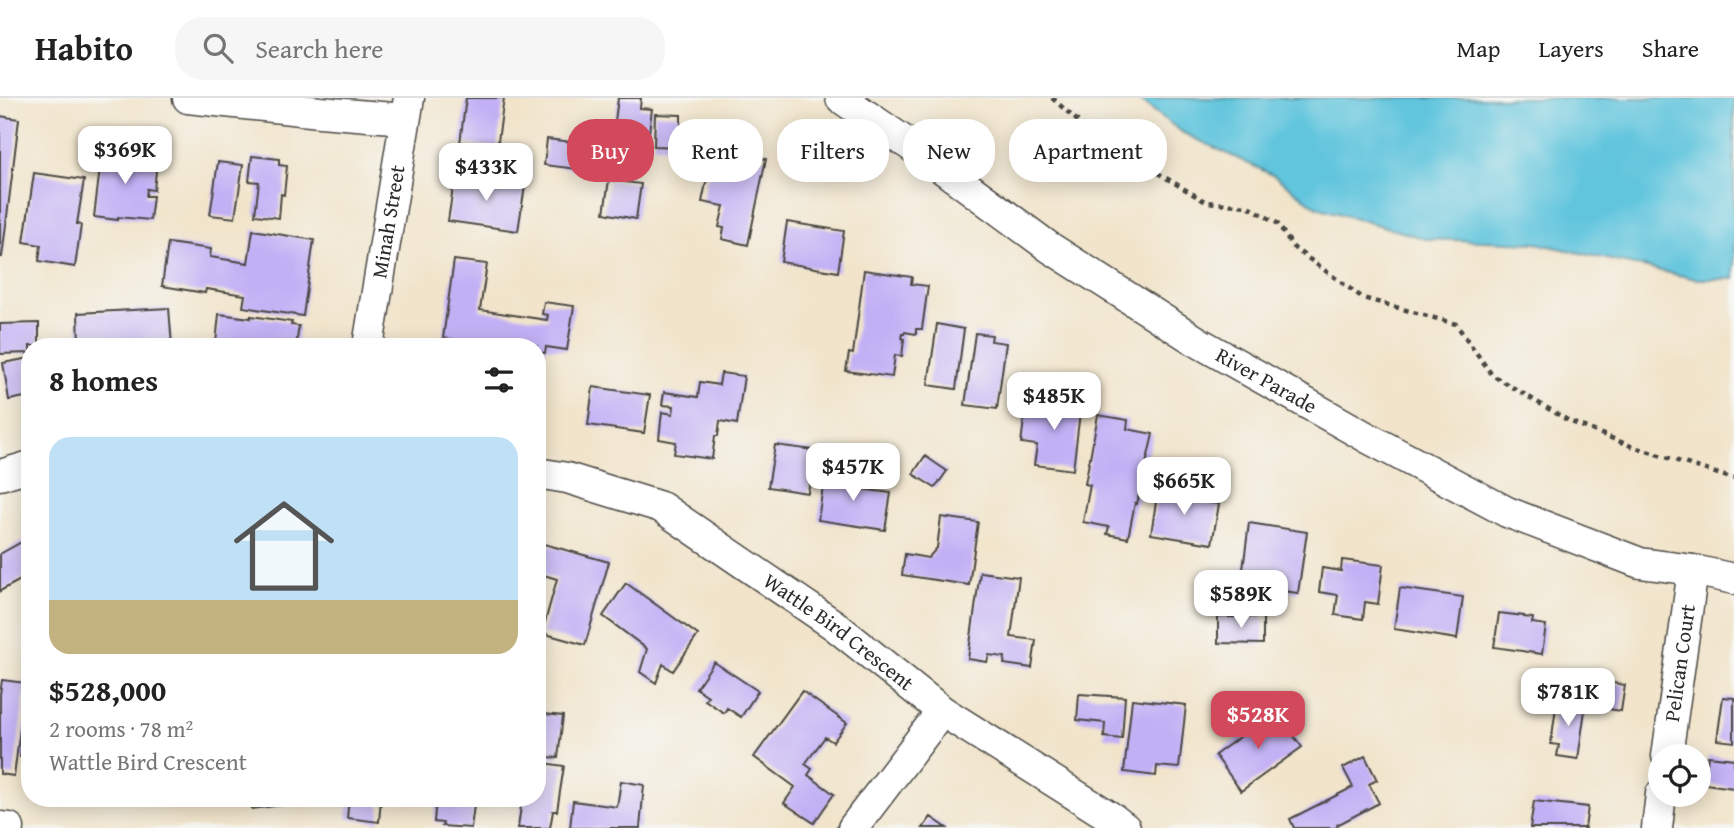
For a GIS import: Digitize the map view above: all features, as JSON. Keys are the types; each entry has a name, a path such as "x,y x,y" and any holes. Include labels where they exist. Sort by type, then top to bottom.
{"street":[{"path":"188,98 320,113 407,108"},
{"name":"River Parade","path":"841,98 920,152 1049,247 1198,342 1368,438 1507,512 1640,563 1734,579"},
{"name":"Minah Street","path":"369,338 407,108"},
{"path":"0,475 21,469"},
{"name":"Wattle Bird Crescent","path":"546,474 567,478 661,507 834,625 942,711 1125,828"},
{"name":"Pelican Court","path":"1669,744 1693,570"},
{"path":"853,828 942,711"},
{"path":"1657,828 1659,807"},
{"path":"0,827 9,828"}],"path":[{"path":"1052,98 1090,132 1206,202 1248,206 1277,223 1294,248 1363,298 1456,324 1492,375 1569,421 1631,446 1734,479"}],"water":[{"path":"1137,98 1734,98 1734,279 1696,279 1536,243 1426,239 1317,207 1273,175 1183,133"}],"building":[{"path":"466,98 504,98 497,148 460,143"},
{"path":"618,98 641,98 640,108 652,109 651,119 615,119"},
{"path":"655,114 681,115 681,119 668,119 668,147 654,146"},
{"path":"0,116 19,119 2,257 0,257"},
{"path":"547,139 567,141 567,168 544,165"},
{"path":"124,150 148,153 147,161 157,162 154,190 147,189 146,196 153,196 150,220 94,217 102,152 123,154"},
{"path":"252,156 279,159 279,165 287,166 279,218 255,215 259,182 249,181"},
{"path":"218,162 243,165 235,218 210,215"},
{"path":"34,173 84,180 77,224 81,225 75,267 39,261 41,245 24,242"},
{"path":"455,175 525,186 518,231 448,221"},
{"path":"609,182 641,184 636,219 604,213"},
{"path":"706,182 761,182 748,245 722,239 724,228 719,227 724,206 702,202"},
{"path":"787,222 844,231 838,272 781,262"},
{"path":"253,230 314,240 303,316 243,307 245,295 206,289 205,293 162,286 168,243 211,249 210,257 248,263"},
{"path":"454,260 487,264 480,310 547,320 548,315 542,314 544,302 574,306 567,350 546,347 546,338 443,338"},
{"path":"864,270 912,277 911,284 928,286 922,329 916,329 916,334 902,334 902,356 895,355 892,377 846,371 849,353 853,354"},
{"path":"169,308 171,338 79,338 78,313"},
{"path":"219,314 292,322 291,325 299,326 297,338 217,338"},
{"path":"39,323 39,338 21,338 21,353 0,354 0,324"},
{"path":"937,324 964,329 956,389 928,385"},
{"path":"975,333 992,335 991,341 1006,343 997,409 965,405"},
{"path":"21,360 21,398 9,400 3,363"},
{"path":"721,373 744,376 737,424 720,421 712,459 674,454 676,442 659,439 662,412 673,414 674,406 662,405 664,392 698,397 700,382 719,385"},
{"path":"593,387 650,395 644,433 588,425"},
{"path":"1058,393 1082,396 1073,470 1034,465 1037,445 1021,443 1026,405 1056,409"},
{"path":"1098,415 1128,420 1127,429 1153,434 1128,538 1107,534 1109,527 1083,522 1090,485 1085,484"},
{"path":"775,445 814,450 808,493 768,487"},
{"path":"925,456 947,471 935,488 913,474"},
{"path":"825,473 863,478 861,489 891,493 885,530 818,520"},
{"path":"1158,489 1190,494 1189,500 1219,504 1212,544 1151,534"},
{"path":"941,517 978,522 969,585 902,575 905,554 928,558 937,548"},
{"path":"1249,523 1307,532 1298,593 1241,585"},
{"path":"21,542 21,580 0,591 0,554"},
{"path":"546,544 609,562 585,645 546,634 546,619 557,579 546,576"},
{"path":"1342,560 1383,565 1378,604 1365,602 1363,619 1335,615 1338,595 1319,592 1322,568 1341,571"},
{"path":"980,572 1019,577 1011,637 1036,640 1032,668 1004,664 1005,657 989,655 987,662 968,659"},
{"path":"626,583 698,635 673,671 663,664 656,683 640,672 647,649 603,616"},
{"path":"1400,588 1463,597 1457,639 1394,629"},
{"path":"1499,613 1533,618 1532,623 1546,625 1542,654 1494,647"},
{"path":"1218,617 1263,617 1263,644 1218,643"},
{"path":"714,662 758,691 741,717 727,708 724,713 705,700 708,696 696,688"},
{"path":"1567,670 1602,676 1601,681 1625,685 1621,711 1602,708 1602,704 1562,698"},
{"path":"2,680 21,682 21,722 14,776 0,774"},
{"path":"802,691 847,723 833,742 825,737 805,764 812,769 808,775 834,794 814,823 784,803 795,787 754,757"},
{"path":"1079,694 1125,697 1122,739 1104,737 1105,723 1077,720"},
{"path":"1723,697 1734,698 1734,742 1717,740"},
{"path":"1132,699 1186,705 1179,768 1157,766 1156,776 1124,772"},
{"path":"1557,699 1586,703 1578,759 1557,756 1559,745 1551,744"},
{"path":"1275,711 1302,747 1241,791 1215,755"},
{"path":"546,714 563,716 558,758 546,757"},
{"path":"1365,756 1377,780 1369,784 1379,803 1337,825 1338,828 1294,828 1290,819 1353,787 1343,768"},
{"path":"1711,756 1734,759 1734,788 1711,785"},
{"path":"546,763 564,766 557,811 553,811 550,828 518,828 521,807 546,807"},
{"path":"621,781 644,785 640,828 570,828 573,801 617,807"},
{"path":"1534,801 1588,807 1585,828 1530,828"},
{"path":"348,807 380,807 379,822 347,818"},
{"path":"435,807 474,807 471,828 442,826 443,823 434,822"},
{"path":"931,817 947,828 923,828"}]}
